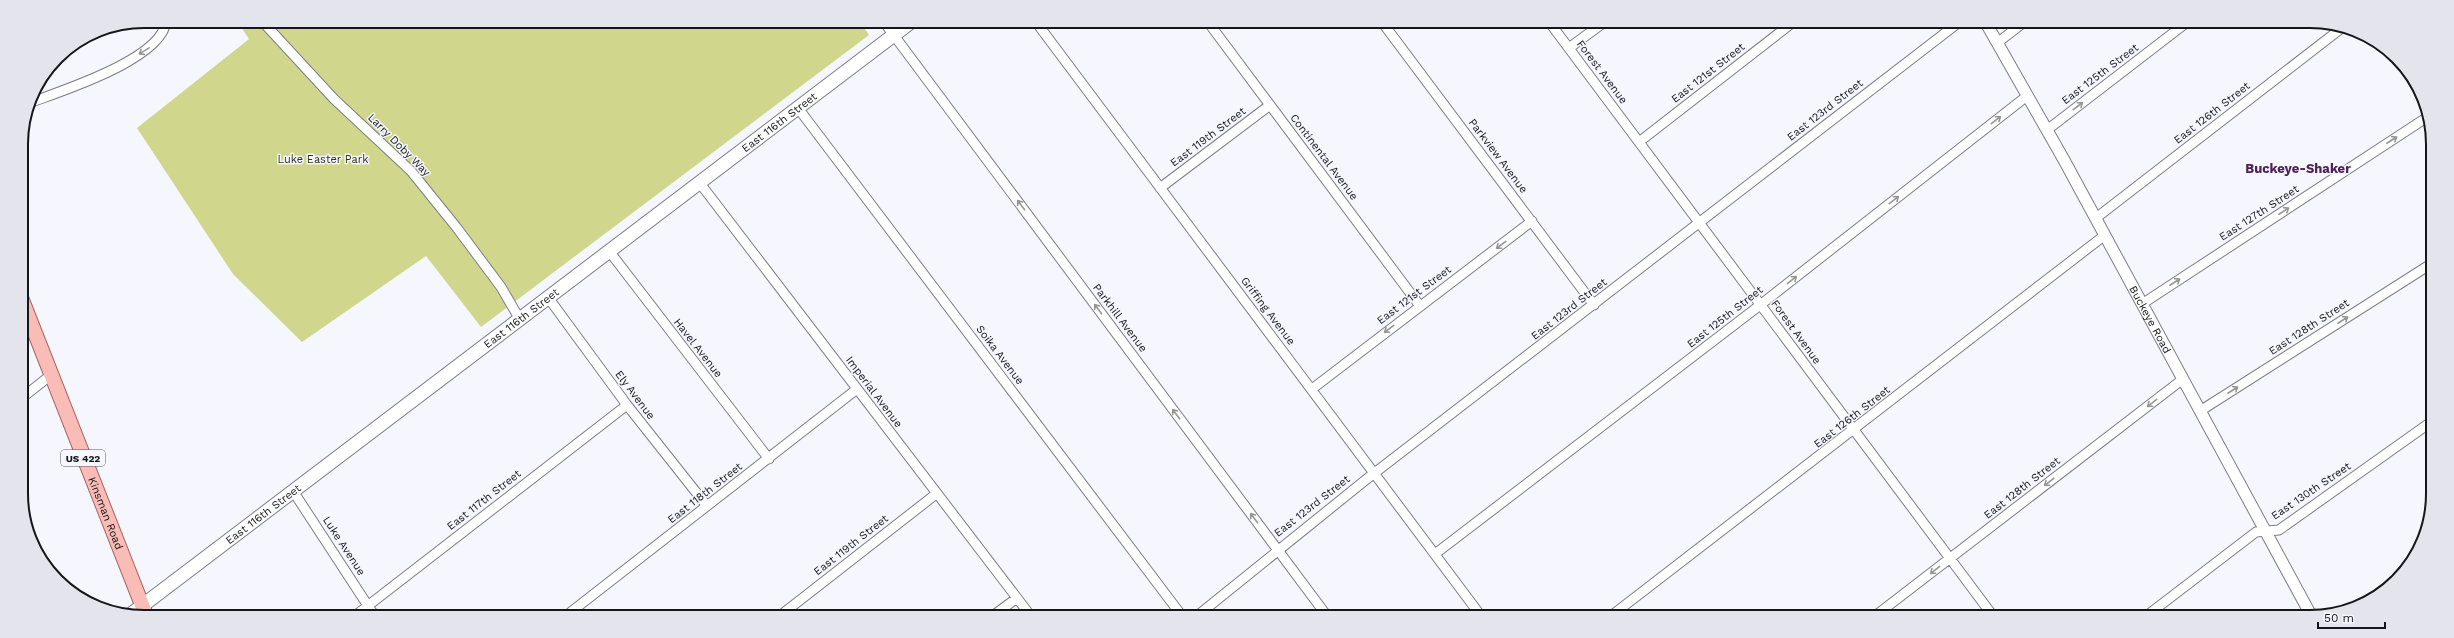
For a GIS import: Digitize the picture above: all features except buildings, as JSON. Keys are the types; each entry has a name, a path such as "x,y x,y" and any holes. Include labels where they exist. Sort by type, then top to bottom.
{"main road":[{"name":"East 116th Street","path":"144,610 293,491 518,318 609,251 903,28"},
{"name":"Kinsman Road","path":"28,316 144,610"}],"street":[{"path":"37,100 112,71 151,47 163,34 164,28"},
{"name":"Larry Doby Way","path":"268,28 334,99 411,171 457,228 501,287 518,318"},
{"name":"Parkhill Avenue","path":"889,28 1323,610"},
{"name":"Griffing Avenue","path":"1040,28 1477,610"},
{"name":"Continental Avenue","path":"1212,28 1420,306"},
{"name":"Parkview Avenue","path":"1387,28 1594,305"},
{"name":"Forest Avenue","path":"1554,28 1761,304 1853,431 1988,610"},
{"path":"1569,48 1595,28"},
{"name":"East 121st Street","path":"1639,142 1786,28"},
{"name":"East 123rd Street","path":"1204,610 1277,549 1374,473 1594,305 1699,222 1951,28"},
{"name":"Buckeye Road","path":"1989,28 2096,218 2308,610"},
{"path":"1997,42 2015,28"},
{"name":"East 125th Street","path":"2047,130 2180,28"},
{"name":"East 126th Street","path":"2096,218 2337,31"},
{"name":"East 125th Street","path":"1435,554 1761,304 2027,96"},
{"name":"East 119th Street","path":"1160,188 1270,105"},
{"name":"Soika Avenue","path":"798,108 1177,610"},
{"name":"East 127th Street","path":"2142,304 2423,120"},
{"name":"Imperial Avenue","path":"699,182 1026,610"},
{"name":"East 121st Street","path":"1312,389 1532,221"},
{"name":"East 126th Street","path":"1619,610 1853,431 2105,235"},
{"name":"Havel Avenue","path":"609,251 769,459"},
{"name":"East 128th Street","path":"2200,411 2426,267"},
{"name":"Ely Avenue","path":"547,296 627,405 707,506"},
{"path":"28,393 51,375"},
{"name":"East 128th Street","path":"1883,610 2183,379"},
{"name":"East 118th Street","path":"574,610 857,389"},
{"name":"East 117th Street","path":"362,610 627,405"},
{"name":"East 130th Street","path":"2154,610 2256,532 2265,530 2279,530 2426,426"},
{"name":"Luke Avenue","path":"293,491 371,610"},
{"name":"East 119th Street","path":"787,610 936,494"},
{"path":"1001,610 1017,598"}],"green space":[{"name":"Luke Easter Park","path":"242,28 864,28 869,35 481,327 426,256 302,342 233,274 137,128 249,39"}],"district":[{"name":"Buckeye-Shaker","path":"2298,168"}]}
